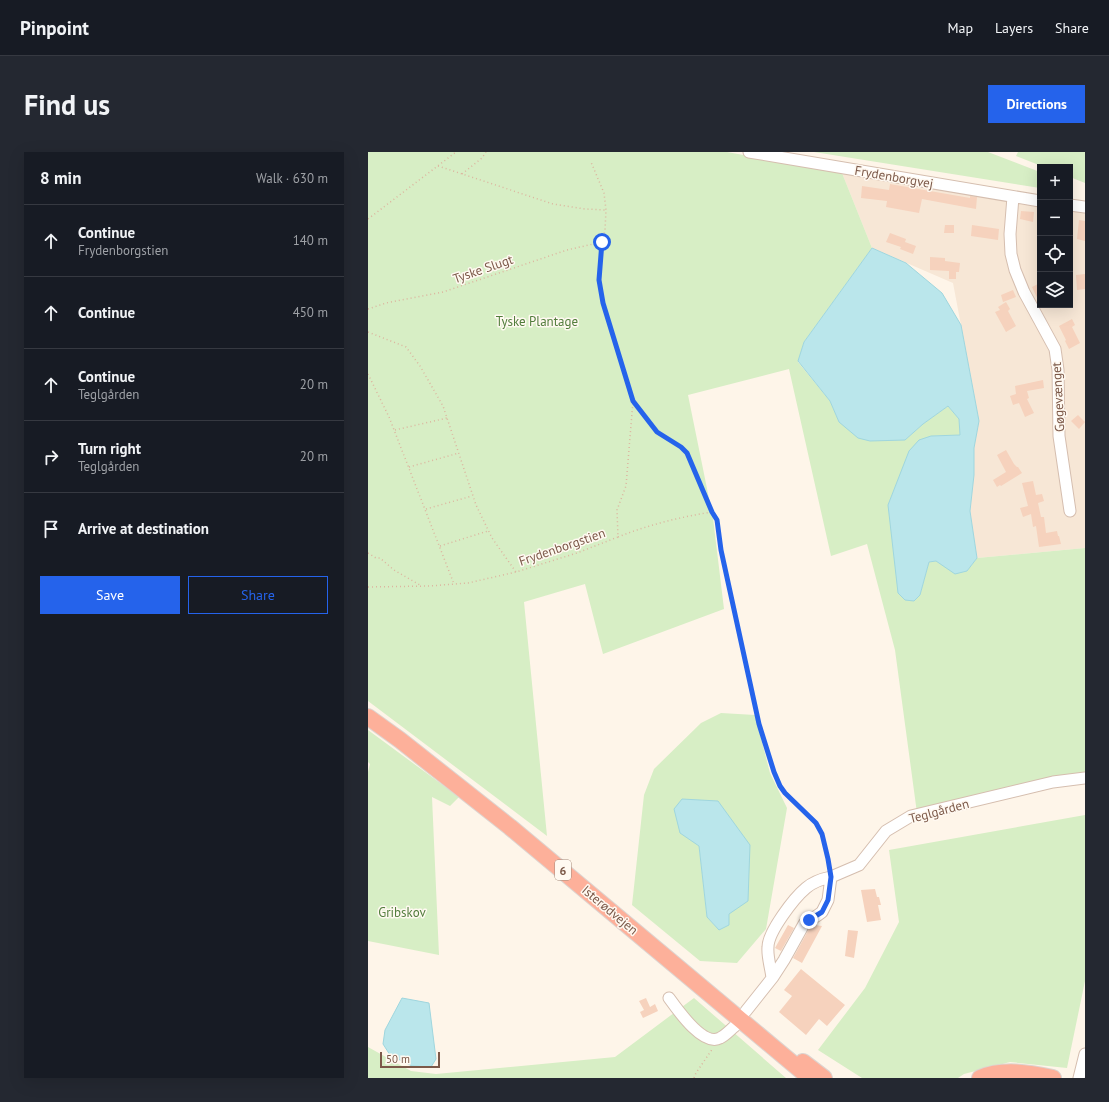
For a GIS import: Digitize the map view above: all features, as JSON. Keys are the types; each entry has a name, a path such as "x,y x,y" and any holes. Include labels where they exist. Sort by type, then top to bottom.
{"highway":[{"name":"Isterødvejen","path":"368,717 400,740 510,826 810,1078"},
{"path":"752,1030 782,1045 824,1078"},
{"path":"980,1078 1002,1073 1022,1072 1053,1078"}],"street":[{"name":"Frydenborgvej","path":"749,152 1037,201"},
{"name":"Gøgevænget","path":"1013,197 1010,234 1011,254 1015,270 1024,292 1055,349 1058,370 1059,436 1070,511"},
{"path":"1073,205 1085,207"},
{"name":"Teglgården","path":"772,978 768,947 770,936 798,895 820,879 831,877 859,865 886,831 911,816 1053,782 1085,778"},
{"path":"746,1011 784,960 804,924 822,912 828,900 831,877"},
{"path":"669,998 687,1022 703,1036 714,1039 720,1038 735,1026"},
{"path":"1079,1078 1085,1054"}],"path":[{"path":"368,218 456,152"},
{"path":"462,174 482,158 486,152"},
{"name":"Frydenborgstien","path":"368,587 468,583 516,572 577,553 618,537 617,510 626,486 633,401 603,303 599,280 606,210 604,193 591,162"},
{"path":"438,166 553,204 585,209 606,210"},
{"name":"Tyske Slugt","path":"368,309 386,303 443,292 567,250 602,242"},
{"path":"368,332 406,347 420,366 443,406 473,496 489,531 516,572"},
{"path":"368,374 395,430 454,584"},
{"path":"633,401 657,432 681,447 687,453 712,512 717,520 721,550 759,724 774,772 785,793 816,823 822,834 831,877"},
{"path":"395,430 447,418"},
{"path":"409,467 459,453"},
{"path":"426,509 473,496"},
{"path":"618,537 655,524 685,516 712,512"},
{"path":"440,546 489,531"},
{"path":"368,553 376,558 380,558 394,570 422,586"},
{"path":"694,1078 720,1038"}],"shaded area":[{"path":"842,173 1037,204 1037,308 1073,308 1073,210 1085,212 1085,548 977,558 970,511 974,475 974,448 979,421 953,283 872,248"}],"green space":[{"name":"Tyske Plantage","path":"368,152 727,152 842,173 872,248 804,342 798,362 830,401 839,422 905,440 923,424 948,406 959,419 960,435 931,436 898,480 888,505 920,595 929,562 936,561 967,571 977,558 1085,548 1085,772 1063,776 917,813 895,650 867,544 831,556 789,369 688,395 713,518 724,609 603,654 585,584 524,602 547,836 368,701"},
{"path":"814,152 988,152 1037,171 1037,188"},
{"path":"1018,152 1085,152 1085,183 1073,178 1073,164 1037,164 1016,156"},
{"path":"721,713 755,715 770,773 787,808 766,929 737,963 700,961 632,905 644,795 654,769 701,723","holes":["699,846 719,930 707,917"]},
{"name":"Gribskov","path":"368,730 459,797 450,806 432,797 439,955 368,941 368,772 370,764 368,762"},
{"path":"1085,815 1085,981 1067,1068 1010,1062 964,1074 958,1078 862,1078 818,1050 865,988 899,922 889,850"},
{"path":"694,998 786,1078 368,1078 368,1047 411,1071 436,1074 615,1057"}],"water":[{"path":"872,248 906,263 942,293 961,325 979,421 974,448 974,475 970,511 977,558 967,571 955,574 936,561 929,562 920,595 914,601 905,600 898,593 888,505 909,451 919,440 931,436 960,435 959,419 948,406 923,424 905,440 870,441 858,438 839,422 830,401 798,361 804,342"},
{"path":"682,799 718,801 750,845 748,901 729,914 729,925 719,930 707,917 699,846 680,833 674,809"},
{"path":"402,998 429,1003 436,1059 431,1067 412,1066 390,1055 383,1044 385,1030"}],"building":[{"path":"890,184 970,198 970,196 977,197 976,209 922,199 919,213 886,207 887,201 861,198 862,186 889,190"},
{"path":"1021,211 1034,212 1033,222 1020,219"},
{"path":"1079,220 1085,221 1085,241 1077,239"},
{"path":"945,225 954,225 954,233 944,233"},
{"path":"972,225 999,229 998,240 971,236"},
{"path":"890,233 906,239 905,242 916,246 913,254 900,249 901,247 886,242"},
{"path":"930,257 945,258 945,261 960,263 959,272 956,272 956,279 949,279 949,271 930,270"},
{"path":"1085,274 1085,289 1077,290 1076,275"},
{"path":"1037,284 1037,298 1032,287"},
{"path":"1013,290 1016,297 1003,302 1001,295"},
{"path":"1006,302 1010,309 1008,311 1016,326 1006,332 995,312 1000,310 998,307"},
{"path":"1072,319 1075,325 1072,327 1080,343 1069,349 1059,326"},
{"path":"1043,380 1044,388 1027,391 1029,398 1027,399 1034,413 1025,417 1019,403 1013,405 1010,396 1016,394 1015,386"},
{"path":"1078,415 1085,422 1079,429 1071,421"},
{"path":"1006,450 1014,464 1022,473 997,487 993,480 1006,472 997,455"},
{"path":"1033,481 1036,495 1042,494 1044,501 1038,503 1041,517 1044,517 1046,533 1057,531 1061,544 1039,547 1036,526 1033,527 1031,514 1023,517 1020,508 1028,506 1022,483"},
{"path":"875,889 881,905 878,905 881,920 867,922 861,890"},
{"path":"788,925 794,928 781,951 775,948"},
{"path":"815,925 822,926 802,963 793,958 809,929"},
{"path":"848,930 858,931 854,958 845,956"},
{"path":"801,969 845,1005 827,1026 819,1019 806,1035 779,1012 792,996 784,990"},
{"path":"646,998 650,1007 655,1004 658,1011 643,1018 640,1012 644,1010 639,1001"}],"route":[{"path":"602,242 599,280 603,303 633,401 657,432 681,447 687,453 712,512 717,520 721,550 734,614 759,724 774,772 785,793 816,823 822,834 831,877 828,900 822,912 809,920"}]}
